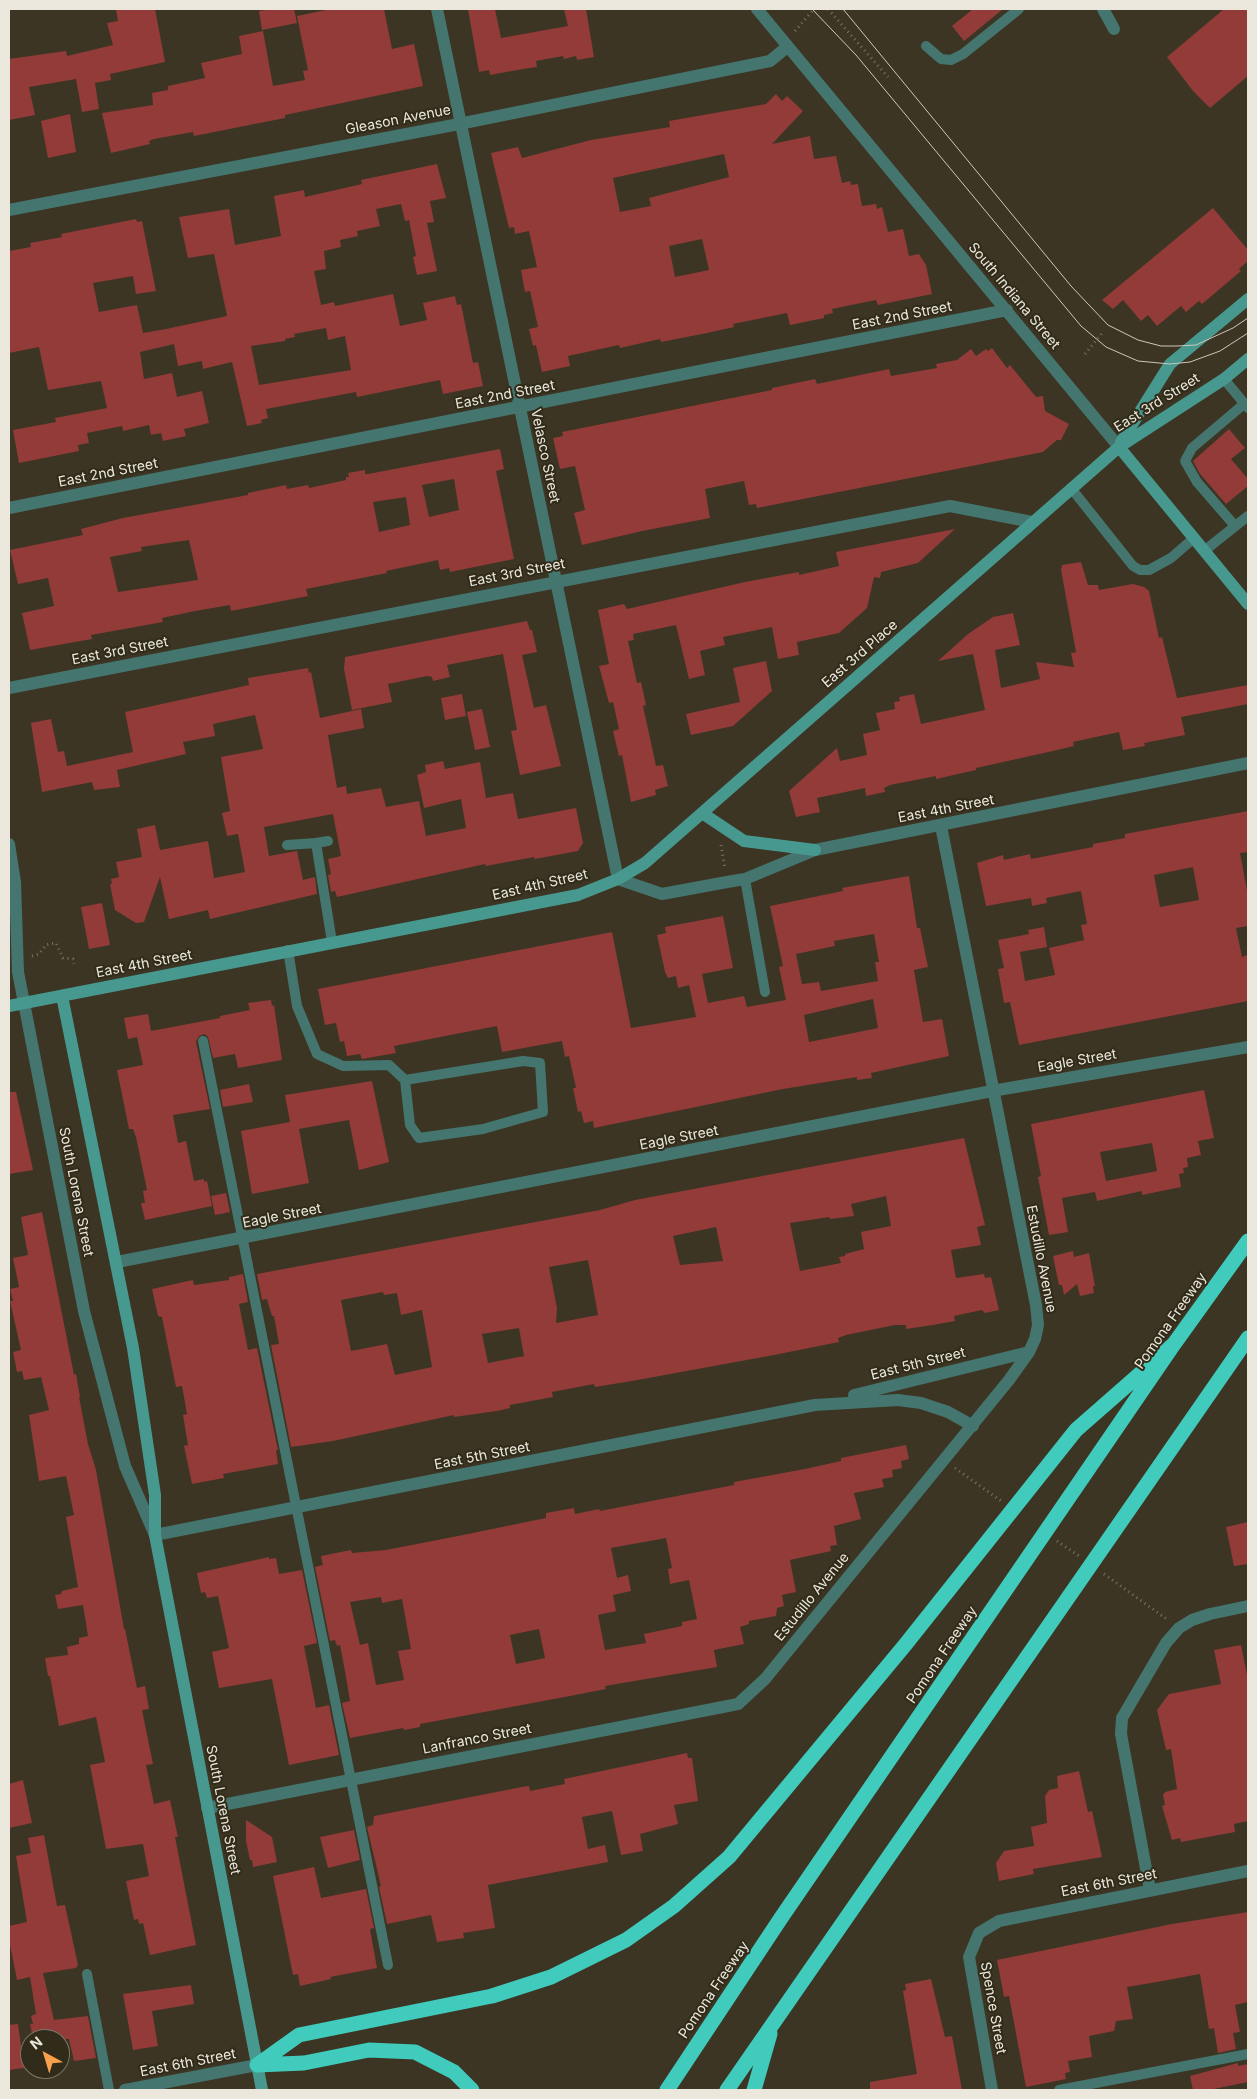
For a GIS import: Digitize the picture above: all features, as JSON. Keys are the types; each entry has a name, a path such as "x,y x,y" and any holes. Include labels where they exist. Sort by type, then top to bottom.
{"highway":[{"name":"Pomona Freeway","path":"667,2090 787,1910 1174,1344 1248,1242"},
{"path":"726,2090 1248,1338"},
{"path":"257,2065 299,2035 492,1996 551,1977 626,1940 674,1906 729,1857 905,1646 1076,1430 1174,1344"},
{"path":"754,2090 775,2020"},
{"path":"257,2065 304,2063 369,2050 415,2052 454,2072 472,2090"}],"main road":[{"name":"East 3rd Street","path":"1118,446 1170,364 1248,299"},
{"name":"East 3rd Street","path":"1118,446 1224,379 1248,359"},
{"name":"East 3rd Place","path":"618,879 645,863 1118,446"},
{"name":"South Indiana Street","path":"1118,446 1248,602"},
{"path":"702,813 744,841 815,850"},
{"name":"East 4th Street","path":"9,1006 288,950 578,895 618,879"},
{"name":"South Lorena Street","path":"62,996 133,1348 155,1495 155,1535 262,2090"}],"street":[{"name":"Velasco Street","path":"437,9 618,879"},
{"name":"South Indiana Street","path":"757,9 1118,446"},
{"path":"1103,9 1114,29"},
{"name":"Gleason Avenue","path":"9,210 460,124 770,61 787,47"},
{"name":"East 2nd Street","path":"9,508 1007,310"},
{"name":"East 3rd Street","path":"9,688 950,506 1032,522"},
{"name":"East 4th Street","path":"618,879 662,894 745,878 815,850 1248,763"},
{"name":"Estudillo Avenue","path":"750,1694 765,1679 973,1426 1029,1352 1038,1325 1036,1305 992,1092 941,826"},
{"name":"South Lorena Street","path":"9,850 15,882 13,960 84,1312 125,1466 155,1535"},
{"name":"Eagle Street","path":"117,1262 992,1092 1248,1047"},
{"name":"East 5th Street","path":"155,1535 815,1405 1029,1352"},
{"name":"East 5th Street","path":"815,1405 898,1400 948,1412 973,1426"},
{"path":"1150,1890 1121,1734 1122,1718 1161,1651 1179,1628 1192,1620 1210,1614 1248,1606"},
{"name":"Lanfranco Street","path":"207,1808 726,1707 738,1704 750,1694"},
{"name":"East 6th Street","path":"979,1934 999,1920 1248,1871"},
{"name":"Spence Street","path":"979,1934 969,1957 992,2090"},
{"name":"East 6th Street","path":"125,2090 257,2065"}],"lane":[{"path":"926,46 941,58 951,60 963,54 1019,9"},
{"path":"1224,379 1246,407 1192,448 1185,461 1197,482 1235,526"},
{"path":"1071,488 1133,566 1140,570 1148,570 1164,562 1194,538"},
{"path":"1204,551 1248,516"},
{"path":"287,845 328,841"},
{"path":"316,843 332,942"},
{"path":"745,878 765,992"},
{"path":"288,950 297,1006 317,1054 343,1066 389,1065 405,1080 410,1125 419,1138 483,1129 543,1112 540,1063 523,1061 405,1080"},
{"path":"203,1041 388,1965"},
{"path":"87,1974 109,2090"},
{"path":"1059,2090 1248,2054"}],"path":[{"path":"787,47 798,25 814,9"},
{"path":"828,9 888,77"},
{"path":"1085,354 1103,332"},
{"path":"721,845 725,870"},
{"path":"39,954 46,945 56,943 63,958 73,959 74,964"},
{"path":"944,1460 1005,1504"},
{"path":"1052,1538 1084,1560"},
{"path":"1100,1571 1179,1628"}],"building":[{"path":"116,9 155,9 165,62 110,74 111,80 95,83 99,109 82,112 76,79 29,87 35,115 9,120 9,59 66,51 67,56 113,45 107,23 118,21"},
{"path":"294,9 297,23 262,30 259,11"},
{"path":"331,9 384,9 392,49 414,44 423,86 285,115 285,118 194,136 193,132 154,139 149,141 150,144 111,153 102,113 153,105 152,93 168,90 168,86 205,78 201,63 242,54 239,36 263,31 273,86 305,80 303,71 308,70 297,16"},
{"path":"468,9 495,9 501,38 568,26 564,9 586,9 594,57 577,60 576,56 564,59 563,56 536,61 537,67 490,75 489,70 479,72"},
{"path":"973,9 1003,9 964,41 952,26"},
{"path":"1224,9 1248,9 1248,76 1210,108 1193,91 1167,57"},
{"path":"776,94 782,101 787,96 803,111 772,144 810,136 814,159 836,156 842,183 850,181 851,185 858,184 862,206 876,204 877,209 882,207 888,232 903,229 909,256 919,254 926,265 932,294 878,305 876,300 832,309 833,313 824,315 824,318 790,325 787,313 733,324 734,327 661,342 660,339 620,348 619,345 568,356 570,366 542,372 536,345 533,346 529,329 538,327 530,291 525,292 521,270 537,267 529,231 515,234 514,227 509,228 491,153 518,147 522,158 591,140 670,127 669,121 766,104","holes":["724,154 729,177 649,198 651,206 620,212 613,178","702,239 709,270 675,277 669,246"]},
{"path":"70,114 76,152 48,158 41,121"},
{"path":"437,164 446,198 430,201 434,222 427,223 437,271 417,275 413,257 416,256 409,220 405,221 401,204 376,209 380,226 357,231 358,236 340,240 341,247 324,251 326,269 314,271 321,305 334,302 335,306 393,294 400,326 427,320 423,303 455,296 457,305 461,304 473,363 478,362 483,386 443,394 440,380 357,397 356,392 266,409 268,418 261,420 262,423 247,426 232,362 203,369 202,361 178,366 174,344 140,352 144,379 172,373 177,397 202,391 209,423 184,429 186,436 163,441 161,433 151,435 149,425 123,431 122,426 87,433 89,443 78,445 79,451 19,463 13,430 56,422 55,418 107,408 101,381 48,390 39,347 9,353 9,251 31,247 30,243 62,237 61,234 136,219 137,222 142,221 156,291 136,294 133,276 93,283 99,312 137,305 143,333 166,329 227,316 214,254 188,258 179,217 229,209 235,245 281,236 274,196 304,190 305,197 362,184 361,180","holes":["326,328 328,340 345,336 351,370 259,385 251,346 285,341 285,339 295,337 294,334"]},
{"path":"1213,208 1248,250 1248,261 1239,269 1241,271 1202,304 1199,301 1186,312 1181,306 1157,326 1148,315 1141,321 1123,300 1113,309 1102,300"},
{"path":"992,348 1007,368 1010,365 1036,397 1043,396 1045,411 1069,424 1061,440 1057,440 1043,452 757,508 756,504 749,505 744,481 705,489 710,518 582,545 574,513 585,510 575,466 560,469 553,438 563,436 562,432 772,390 772,388 815,379 817,384 889,369 891,376 937,368 936,364 957,360 971,349 976,356 986,349 988,351"},
{"path":"1229,429 1245,448 1231,459 1248,479 1248,486 1226,504 1200,474 1193,461"},
{"path":"500,449 504,469 496,471 514,559 450,572 449,568 440,570 438,560 386,571 387,573 306,589 308,596 231,611 230,605 195,611 162,618 163,622 91,635 92,639 30,650 22,613 54,606 48,578 18,584 10,550 83,535 81,529 123,518 248,495 248,493 286,485 287,489 308,485 309,488 346,480 346,477 349,477 348,473 365,470 365,474","holes":["454,479 459,510 429,517 422,485","406,497 410,525 379,532 373,502","189,540 198,580 118,592 110,557 142,551 141,547"]},
{"path":"955,529 918,563 881,572 880,578 874,577 867,608 839,633 797,642 799,655 778,659 772,627 723,637 725,645 700,651 705,675 689,679 676,625 633,634 634,640 628,641 637,683 641,682 646,705 643,706 656,766 663,765 668,786 655,790 656,795 631,802 622,755 619,756 613,731 619,729 613,702 609,703 599,666 609,664 598,610 624,604 627,609 745,582 799,572 799,575 839,566 836,552"},
{"path":"1081,562 1088,585 1098,585 1099,590 1133,584 1144,587 1149,591 1159,638 1162,637 1177,698 1248,685 1248,704 1181,717 1185,735 1144,743 1145,746 1123,750 1119,732 1073,742 1074,746 976,768 976,770 936,779 936,776 890,785 884,788 885,792 866,796 865,788 817,798 820,812 796,817 789,791 837,748 840,761 867,755 863,734 880,730 876,713 895,709 894,702 900,701 899,697 914,694 921,724 985,710 973,654 938,661 968,634 993,617 1013,613 1020,645 995,650 1001,688 1040,679 1036,662 1074,667 1071,653 1076,652 1061,570 1062,565"},
{"path":"527,621 530,630 532,630 537,652 522,655 534,708 546,705 561,766 520,775 511,731 517,730 503,654 447,665 450,677 433,681 432,677 427,676 388,684 392,702 352,710 344,669 345,657"},
{"path":"766,661 772,691 733,726 691,735 686,714 740,702 733,668"},
{"path":"308,668 309,673 311,672 320,718 361,709 364,728 328,735 337,788 346,786 347,794 381,788 386,807 419,801 426,836 466,828 461,799 424,808 417,775 426,772 425,765 443,761 445,769 480,762 486,798 513,793 518,819 576,808 583,843 578,851 486,866 485,864 337,897 335,891 331,892 328,875 331,874 328,859 341,856 333,814 264,827 269,856 297,851 303,880 315,877 317,894 210,919 208,910 169,919 160,877 144,922 136,923 115,910 110,884 112,884 111,879 119,877 116,862 142,857 137,829 155,825 160,850 208,841 214,878 245,872 238,834 227,836 222,813 230,811 221,757 263,749 255,715 213,724 215,736 183,742 186,754 117,770 120,787 94,790 92,782 42,792 31,723 51,719 58,752 64,751 67,766 133,752 125,712 249,685 248,678"},
{"path":"462,694 466,716 445,720 441,698"},
{"path":"482,709 490,747 475,750 467,712"},
{"path":"1248,811 1248,852 1240,853 1248,896 1248,926 1236,928 1242,957 1248,955 1248,1001 1019,1045 1010,1002 1004,1003 998,969 1004,968 998,940 1029,934 1028,930 1044,927 1047,947 1020,952 1025,981 1055,975 1049,948 1084,940 1081,925 1087,924 1081,891 1046,898 1047,903 1032,906 1031,898 986,906 977,863 1003,855 1004,860 1030,854 1031,859 1093,847 1093,844 1125,838 1125,834","holes":["1193,867 1199,900 1160,907 1154,875"]},
{"path":"909,876 917,928 920,928 928,967 914,970 923,1022 942,1019 949,1056 871,1073 872,1078 857,1080 857,1077 783,1089 594,1128 593,1121 584,1123 581,1111 578,1112 573,1088 576,1088 569,1056 565,1057 562,1041 502,1052 497,1026 394,1046 396,1053 362,1059 360,1054 347,1056 344,1041 340,1042 336,1023 325,1025 318,989 612,932 631,1028 696,1017 689,985 678,988 676,976 668,978 665,972 657,935 666,933 665,927 723,916 733,968 702,974 708,1003 744,996 747,1007 786,1000 779,967 783,966 770,906 843,891 842,888","holes":["874,934 879,962 875,962 878,981 821,991 819,982 802,984 796,954 835,946 834,941","873,999 878,1028 809,1042 804,1015"]},
{"path":"102,903 110,945 89,949 81,907"},
{"path":"271,1000 272,1006 274,1005 282,1060 238,1068 235,1054 213,1058 208,1037 205,1034 199,1036 196,1042 210,1109 173,1115 178,1143 186,1141 194,1181 204,1179 204,1182 207,1181 212,1206 145,1220 141,1203 145,1203 143,1191 147,1190 136,1137 133,1129 129,1129 117,1070 143,1065 137,1037 128,1039 124,1018 148,1014 151,1031 220,1018 220,1016 250,1010 248,1003"},
{"path":"372,1081 389,1162 359,1170 349,1120 299,1129 309,1183 252,1194 241,1131 290,1122 285,1095"},
{"path":"249,1084 253,1102 223,1107 220,1090"},
{"path":"1204,1090 1214,1138 1198,1141 1201,1155 1187,1158 1188,1167 1183,1168 1184,1173 1179,1174 1181,1187 1142,1195 1142,1191 1097,1201 1095,1192 1062,1198 1068,1232 1049,1235 1038,1177 1041,1176 1031,1124","holes":["1152,1143 1157,1171 1106,1181 1100,1152"]},
{"path":"9,1092 16,1092 33,1170 9,1174"},
{"path":"964,1138 985,1225 977,1227 981,1245 951,1250 956,1278 984,1274 985,1278 991,1277 999,1310 985,1313 982,1310 954,1316 955,1321 906,1329 906,1325 895,1325 846,1335 838,1338 839,1342 632,1381 595,1387 594,1384 552,1392 553,1397 510,1405 510,1408 497,1411 454,1417 454,1415 333,1441 291,1447 271,1345 279,1344 274,1316 272,1316 267,1299 262,1300 257,1274 600,1210 635,1200","holes":["886,1196 891,1226 861,1232 864,1249 839,1257 841,1263 800,1271 790,1223 829,1217 830,1219 854,1216 851,1204","716,1227 723,1261 680,1265 673,1236","588,1260 598,1315 556,1323 557,1308 549,1267","383,1292 384,1295 397,1293 401,1315 422,1310 432,1367 395,1375 387,1344 351,1351 341,1300","519,1328 524,1356 488,1363 482,1334"]},
{"path":"226,1193 230,1212 215,1215 211,1196"},
{"path":"42,1212 74,1375 76,1374 88,1444 96,1470 124,1629 137,1688 145,1686 149,1709 142,1710 153,1764 146,1765 154,1804 170,1800 178,1837 175,1837 196,1945 150,1955 143,1923 139,1924 138,1919 134,1920 126,1881 149,1876 143,1844 106,1849 90,1765 105,1762 96,1717 59,1726 45,1658 68,1655 67,1647 79,1644 79,1638 88,1636 83,1605 58,1609 55,1595 78,1587 66,1517 74,1515 66,1476 39,1481 29,1415 49,1410 41,1377 24,1380 22,1371 17,1372 13,1352 21,1350 10,1301 13,1301 10,1289 19,1287 13,1258 28,1255 21,1217"},
{"path":"1073,1251 1074,1257 1089,1253 1095,1286 1093,1286 1094,1293 1080,1296 1077,1284 1064,1295 1062,1285 1059,1285 1053,1256"},
{"path":"243,1274 248,1302 239,1304 248,1350 257,1348 278,1450 276,1450 278,1464 223,1474 224,1478 192,1484 184,1446 188,1445 183,1415 187,1414 182,1386 176,1387 162,1317 158,1316 152,1289 193,1280 194,1285 229,1280 229,1277"},
{"path":"906,1445 909,1459 901,1461 902,1468 892,1470 893,1477 882,1479 884,1487 854,1493 861,1519 834,1526 837,1545 830,1546 831,1551 790,1560 796,1592 782,1595 784,1606 777,1608 776,1616 749,1621 749,1624 740,1627 744,1644 714,1650 717,1667 605,1686 606,1689 420,1724 420,1727 404,1730 403,1728 350,1738 342,1703 350,1701 340,1645 337,1646 335,1640 330,1641 315,1567 323,1565 321,1556 351,1550 352,1553 386,1550 546,1518 546,1513 574,1508 575,1514 599,1509 600,1511 734,1485 734,1482 841,1461 841,1458","holes":["666,1538 672,1568 668,1569 670,1584 689,1580 697,1619 682,1622 682,1626 644,1634 646,1643 605,1650 598,1615 616,1611 613,1595 631,1591 628,1575 617,1578 611,1548","381,1597 382,1603 402,1599 411,1649 398,1651 404,1680 376,1685 368,1643 360,1645 350,1602","539,1629 545,1658 516,1664 510,1635"]},
{"path":"1248,1522 1248,1564 1234,1566 1226,1527"},
{"path":"269,1557 269,1559 276,1558 279,1574 302,1570 317,1643 304,1646 316,1708 329,1705 339,1755 289,1765 272,1679 219,1688 212,1652 229,1648 218,1596 207,1598 205,1592 201,1593 197,1573"},
{"path":"1241,1645 1248,1680 1248,1821 1234,1824 1235,1832 1181,1842 1180,1838 1172,1840 1162,1806 1165,1805 1163,1795 1165,1792 1177,1789 1171,1749 1166,1750 1157,1710 1169,1694 1221,1684 1214,1650"},
{"path":"687,1753 688,1758 692,1758 698,1801 674,1805 678,1824 640,1834 643,1851 621,1855 612,1811 582,1817 588,1849 605,1845 608,1862 488,1885 495,1928 463,1933 464,1938 437,1942 431,1915 387,1924 379,1887 381,1886 367,1827 373,1825 374,1816 522,1787 529,1786 530,1791 565,1784 564,1779"},
{"path":"1079,1771 1088,1812 1092,1811 1102,1857 1033,1869 1034,1874 999,1881 996,1863 1004,1851 1034,1846 1031,1827 1047,1823 1045,1796 1049,1790 1058,1788 1057,1776"},
{"path":"23,1780 32,1823 9,1828 9,1784"},
{"path":"246,1820 272,1837 277,1862 253,1867 246,1841"},
{"path":"354,1830 360,1860 328,1868 320,1837"},
{"path":"44,1835 57,1906 65,1905 78,1965 76,1968 43,1973 54,2020 88,2016 96,2058 74,2061 70,2043 70,2029 31,2029 30,2024 33,2024 31,2016 36,2014 30,1977 17,1980 9,1940 9,1926 27,1922 16,1856 31,1853 28,1838"},
{"path":"314,1867 321,1898 366,1889 374,1928 370,1929 377,1968 330,1977 331,1979 300,1986 298,1974 293,1975 273,1876"},
{"path":"1248,1912 1248,2002 1235,2005 1240,2032 1233,2033 1236,2049 1218,2053 1214,2028 1209,2029 1200,1974 1127,1987 1133,2019 1116,2021 1114,2031 1089,2036 1092,2057 1068,2061 1070,2072 1065,2073 1066,2079 1026,2087 1009,1996 1004,1997 997,1960 1172,1924"},
{"path":"931,1979 945,2037 952,2036 962,2090 870,2090 870,2082 917,2074 903,1991 906,1990 905,1984"},
{"path":"191,1985 194,2004 152,2011 158,2046 133,2050 123,1994"},
{"path":"18,2024 20,2069 9,2070 9,2025"},
{"path":"1238,2063 1238,2066 1248,2064 1248,2082 1209,2090 1193,2090 1190,2076"}],"tram line":[{"path":"812,9 856,55 1081,326 1106,347 1138,361 1170,364 1190,362 1220,351 1248,333"},
{"path":"843,9 1071,286 1108,325 1138,340 1161,346 1177,346 1196,345 1233,328 1248,318"}]}
